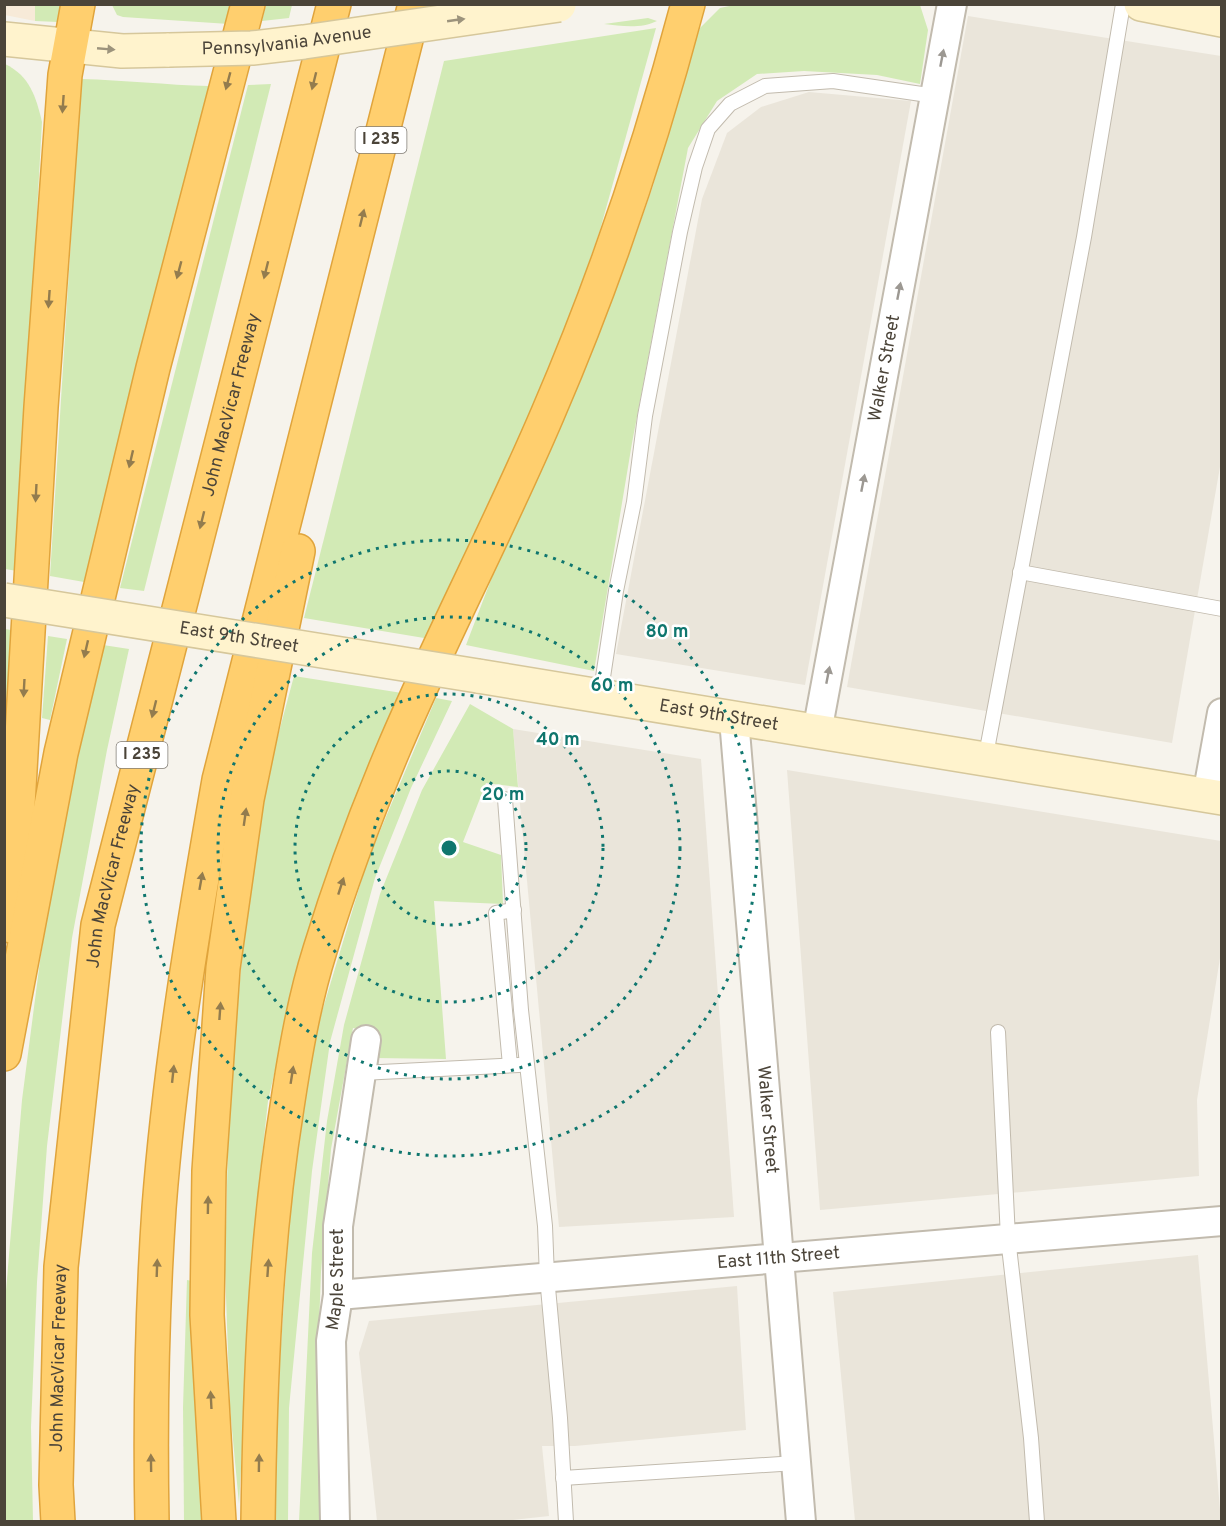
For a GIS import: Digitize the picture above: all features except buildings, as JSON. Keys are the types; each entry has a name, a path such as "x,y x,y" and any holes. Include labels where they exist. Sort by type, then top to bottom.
{"highway":[{"path":"4,1033 41,407 65,75 78,4"},
{"path":"4,1054 61,753 153,368 248,4"},
{"name":"John MacVicar Freeway","path":"58,1521 56,1485 61,1267 98,924 334,4"},
{"name":"I 235","path":"152,1521 150,1426 159,1208 175,1052 198,899 219,780 415,4"},
{"path":"258,1521 259,1437 268,1263 280,1150 295,1052 318,955 353,849 396,744 547,418 585,327 623,221 688,4"},
{"path":"219,1521 207,1315 209,1171 223,968 248,799 309,493 348,275"}],"street":[{"name":"Walker Street","path":"817,732 952,4"},
{"path":"1141,4 1221,20"},
{"name":"Pennsylvania Avenue","path":"4,39 122,51 202,51 293,43 563,5"},
{"name":"East 9th Street","path":"4,600 1214,797"},
{"path":"1214,797 1221,713"},
{"name":"Walker Street","path":"734,719 801,1521"},
{"name":"Maple Street","path":"335,1521 331,1341 338,1295 338,1226 366,1041"},
{"name":"East 11th Street","path":"338,1295 1221,1221"}],"lane":[{"path":"985,760 1084,237 1123,4"},
{"path":"600,697 616,591 634,502 645,416 680,232 695,167 708,129 730,104 765,86 833,81 935,96"},
{"path":"1020,572 1221,609"},
{"path":"505,799 527,1065 545,1226 566,1521"},
{"path":"510,1065 496,913 514,910"},
{"path":"998,1032 1008,1238 1031,1438 1036,1521"},
{"path":"361,1073 527,1065"},
{"path":"563,1478 796,1463"}],"shaded area":[{"path":"4,5 35,5 35,21 5,15"},
{"path":"968,16 1221,56 1221,461 1172,743 847,687"},
{"path":"809,92 911,101 805,685 616,654 702,199 727,133 761,107"},
{"path":"513,729 701,759 734,1217 559,1227"},
{"path":"787,770 1221,841 1221,952 1197,1100 1199,1176 820,1210"},
{"path":"1198,1255 1221,1521 855,1521 833,1292"},
{"path":"737,1286 746,1430 575,1446 542,1446 549,1516 494,1522 377,1521 359,1353 369,1321"}],"green space":[{"path":"35,5 64,5 58,22 35,21"},
{"path":"112,5 234,5 229,24 123,17 117,15"},
{"path":"266,5 292,5 289,18 262,21"},
{"path":"734,5 920,5 928,30 920,84 877,75 804,71 757,74 717,101 688,148 632,443 594,671 466,645 499,559 581,380 631,249 653,186 680,81 700,28 720,8"},
{"path":"648,18 657,21 638,26 604,24"},
{"path":"656,28 600,230 564,335 430,639 304,618 444,61"},
{"path":"5,64 14,69 31,88 42,122 17,571 5,569"},
{"path":"81,79 209,86 84,582 50,576"},
{"path":"271,84 144,591 120,588 248,85"},
{"path":"5,629 17,631 5,769"},
{"path":"48,636 67,639 50,720 42,718"},
{"path":"103,645 129,649 107,750 72,938 47,1146 37,1282 31,1427 33,1521 5,1522 6,1291 22,1100 40,961 68,790"},
{"path":"294,676 402,693 358,794 302,952 268,1101 255,1221 239,1504 230,1408 225,1269 229,1103 248,890 268,773"},
{"path":"436,698 452,701 411,788 375,878 330,1042 312,1171 289,1408 288,1521 272,1522 293,1169 318,1025 367,862"},
{"path":"470,704 513,729 518,787 486,783 463,842 501,855 503,904 434,901 446,1059 375,1058 376,1034 353,1028 331,1149 321,1272 317,1380 324,1521 299,1522 312,1253 327,1121 344,1025 380,894 422,790"},
{"path":"187,1280 192,1281 205,1521 184,1522 183,1407"}]}
